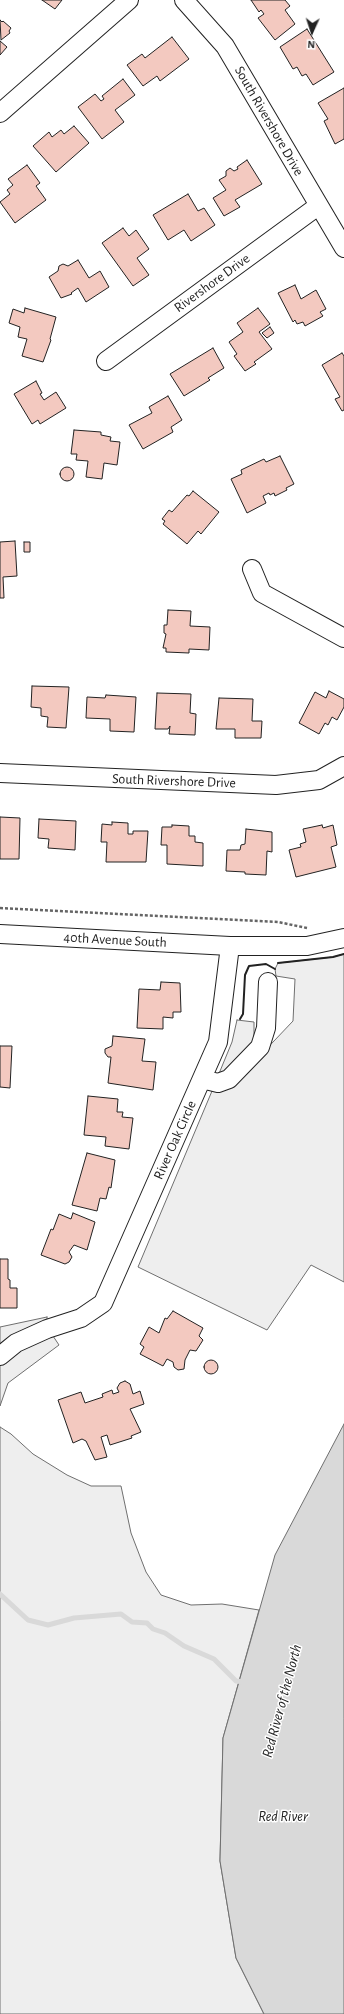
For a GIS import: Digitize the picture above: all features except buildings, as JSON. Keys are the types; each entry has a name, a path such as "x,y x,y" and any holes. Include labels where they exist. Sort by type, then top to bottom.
{"street":[{"path":"0,113 129,0"},
{"name":"South Rivershore Drive","path":"184,0 225,46 344,248"},
{"name":"Rivershore Drive","path":"106,360 318,206"},
{"path":"252,569 262,593 344,638"},
{"name":"South Rivershore Drive","path":"0,773 276,785 319,780 344,766"},
{"name":"40th Avenue South","path":"0,934 230,946 307,946 344,938"},
{"name":"River Oak Circle","path":"0,1356 16,1343 40,1332 81,1318 103,1303 218,1042 230,946"},
{"path":"202,1079 218,1083 229,1079 260,1047 266,1028 268,982"}],"path":[{"path":"0,908 278,922"}],"shaded area":[{"path":"344,954 344,1282 311,1265 267,1330 138,1267 212,1091 227,1087 235,1082 293,1021 295,979 276,976 275,969 278,963 333,957"},
{"path":"237,1020 254,1022 254,1038 251,1046 220,1077 218,1076 232,1042"},
{"path":"47,1317 47,1321 0,1345 0,1327"},
{"path":"53,1336 59,1345 8,1383 0,1406 0,1364 13,1354"},
{"path":"0,1427 11,1434 33,1454 67,1475 91,1486 121,1486 131,1533 146,1572 161,1595 191,1605 222,1604 259,1610 223,1738 220,1861 236,1958 264,2014 0,2014"}],"water":[{"name":"Red River","path":"344,1424 344,2014 264,2014 236,1958 220,1861 223,1738 275,1555"}],"waterway":[{"path":"0,1594 28,1620 48,1625 74,1618 121,1614 132,1622 147,1623 153,1629 165,1633 184,1646 214,1659 236,1681 244,1682"}],"wall":[{"path":"278,963 333,957 344,954"},
{"path":"240,1019 243,1014 245,975 249,966 266,964 275,969"}],"water label":[{"name":"Red River of the North","path":"282,1701"}]}
